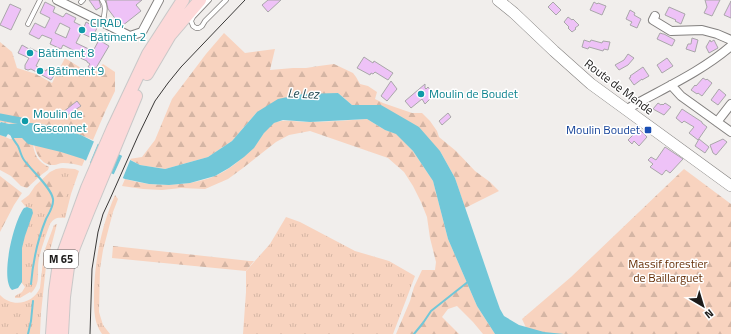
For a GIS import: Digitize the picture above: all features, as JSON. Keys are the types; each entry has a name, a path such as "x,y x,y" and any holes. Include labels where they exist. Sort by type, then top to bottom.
{"main road":[{"name":"M 65","path":"160,34 167,15 176,0"},
{"name":"M 65","path":"52,334 55,291 62,254 92,190 148,54 183,0"},
{"name":"M 65","path":"117,130 174,23 191,0"},
{"name":"M 65","path":"147,74 170,35 200,0"},
{"name":"M 65","path":"63,330 64,297 68,267 92,190"}],"street":[{"path":"57,0 130,36 142,32 159,0"},
{"name":"Route de Mende","path":"498,0 591,84 731,186"},
{"path":"655,16 653,20 670,31 702,30 718,34 731,40"},
{"path":"626,109 671,85 719,56 731,46"},
{"path":"671,85 681,96 731,132"},
{"path":"718,122 731,104"}],"lane":[{"path":"28,24 40,0"},
{"path":"102,0 105,7 102,22"},
{"path":"209,0 191,21 193,26 196,28 202,26 226,0"}],"green space":[{"path":"224,33 245,53 275,49 270,70 306,68 334,64 353,73 360,84 368,86 377,92 375,99 412,113 422,113 430,121 439,137 499,191 465,208 455,178 440,151 381,105 352,105 338,93 257,112 232,141 208,157 165,169 140,165 129,159 142,157 155,140 172,99"},
{"path":"0,42 12,52 17,68 36,74 52,83 65,58 92,75 103,64 115,72 115,91 93,140 81,135 0,122"},
{"path":"367,119 385,130 396,133 413,151 433,181 448,239 477,306 495,334 483,334 457,306 448,309 442,317 459,334 396,334 422,270 435,270 436,262 427,217 421,202 404,172 388,158 310,131 289,135 276,142 228,179 205,189 181,188 162,190 122,186 125,179 140,183 166,185 191,183 220,174 244,157 255,146 266,130 276,122 316,122"},
{"path":"0,133 1,135 10,139 23,136 33,143 37,158 49,167 48,170 27,188 21,186 11,176 0,170"},
{"path":"34,143 85,159 82,166 66,163 50,165 40,158"},
{"path":"62,168 75,169 79,171 65,218 56,218 50,224 39,258 38,281 34,289 31,293 30,292 20,298 15,298 15,296 22,292 25,287 21,282 22,246 31,212 21,201 29,195 35,186 50,172"},
{"name":"Massif forestier de Baillarguet","path":"684,169 731,204 731,334 529,334 522,319 571,277"},
{"path":"0,176 22,193 0,232"},
{"path":"46,177 51,182 61,182 67,189 64,209 44,214 38,211 36,186"},
{"path":"115,195 118,199 103,250 100,269 99,312 103,325 110,334 102,334 97,326 94,312 95,272 102,232"},
{"path":"286,217 300,222 355,251 389,261 415,276 393,334 243,334 246,271 270,244"},
{"path":"57,224 46,266 40,334 0,334 0,295 10,302 16,303 27,301 37,293 40,288 44,252 54,225"},
{"path":"113,246 254,261 246,271 112,258"}],"water":[{"path":"338,93 352,105 381,105 419,127 440,151 455,178 495,295 504,316 519,325 544,332 564,334 495,334 477,306 448,239 433,181 413,151 396,134 385,130 367,119 310,122 283,120 274,123 264,133 254,148 229,168 215,176 190,183 169,185 149,184 125,179 101,169 83,159 28,144 22,138 13,138 8,134 6,137 0,135 1,122 9,124 31,123 54,126 81,135 140,165 165,169 208,157 232,141 257,112 278,99 302,94"},
{"path":"27,207 32,209 33,213 22,248 22,282 18,288 12,290 7,275 9,250 20,215 24,208"}],"pier":[{"path":"95,139 99,141 89,165 85,163"},
{"path":"123,154 131,158 122,180 113,176"}],"building":[{"path":"89,0 99,0 101,7 96,10"},
{"path":"106,0 142,0 136,5 141,11 122,26 108,9"},
{"path":"268,0 281,0 268,12 262,5"},
{"path":"705,0 720,0 712,16 704,13 707,7"},
{"path":"731,1 731,18 724,15"},
{"name":"CIRAD, Bâtiment 2","path":"45,2 55,7 53,12 63,17 66,13 76,18 74,22 84,27 86,22 97,28 92,38 81,33 76,43 93,51 99,40 109,46 96,68 95,67 93,70 88,67 90,64 87,61 71,54 73,50 63,45 61,49 50,44 52,39 42,35 39,39 29,34 35,23 45,28 50,18 40,13","holes":["60,23 70,28 66,38 55,33"]},
{"path":"553,2 561,10 556,15 548,7"},
{"path":"594,2 606,6 602,15 590,10"},
{"path":"10,4 21,9 11,30 0,25"},
{"path":"669,7 685,14 681,24 665,15"},
{"path":"630,10 635,13 634,15 641,19 637,28 630,25 632,22 626,19"},
{"path":"568,17 572,20 573,19 579,25 572,32 564,22"},
{"path":"660,33 675,40 672,46 657,39"},
{"path":"692,38 698,40 695,52 686,49 688,44 691,44"},
{"path":"584,40 602,43 603,41 610,42 608,50 604,49 603,51 589,47 588,49 582,47"},
{"path":"710,40 711,42 714,40 718,48 709,53 706,47"},
{"path":"22,45 42,54 36,66 46,71 47,69 55,74 51,80 31,69 25,69 25,65 29,58 18,53"},
{"path":"628,54 634,58 628,65 619,70 615,65 624,60"},
{"path":"364,57 373,63 374,61 393,73 388,80 375,72 373,74 371,73 370,75 357,68"},
{"path":"667,58 673,66 662,73 657,65"},
{"path":"643,67 649,76 634,85 629,78 631,77 630,76"},
{"path":"703,78 712,83 702,96 691,90"},
{"path":"391,81 397,89 387,101 381,96"},
{"name":"Moulin de Boudet","path":"425,84 425,88 426,89 428,87 434,95 425,104 422,99 411,108 405,101"},
{"path":"719,89 726,95 718,105 711,100"},
{"path":"77,101 81,106 66,116 63,112"},
{"path":"658,103 663,105 665,103 671,107 664,115 653,109"},
{"path":"682,109 707,127 698,140 689,133 694,127 684,121 682,123 676,118"},
{"path":"448,113 451,117 442,125 439,121"},
{"path":"639,129 647,137 639,146 634,141 632,144 628,140"},
{"path":"699,139 709,147 705,153 695,146"},
{"path":"723,139 727,142 716,155 713,153 710,145"},
{"path":"665,147 683,159 670,173 666,170 662,175 650,167 653,164 648,160 651,157 656,160"}],"waterway":[{"path":"0,117 21,121"},
{"path":"11,132 12,138 18,146 23,158 49,189 53,199 52,207 46,219 38,243 34,259 31,284"},
{"path":"414,334 431,311 469,281"},
{"path":"28,334 33,301"}],"tram line":[{"path":"90,334 92,269 98,232 103,214 138,136 155,101 168,83 181,67 245,0"}],"place":[{"name":"CIRAD, Bâtiment 2","path":"82,30"},
{"name":"Bâtiment 8","path":"30,53"},
{"name":"Bâtiment 9","path":"40,71"},
{"name":"Moulin de Boudet","path":"421,94"},
{"name":"Moulin de Gasconnet","path":"25,121"},
{"name":"Moulin Boudet","path":"648,130"}],"water label":[{"name":"Le Lez","path":"303,93"}]}
